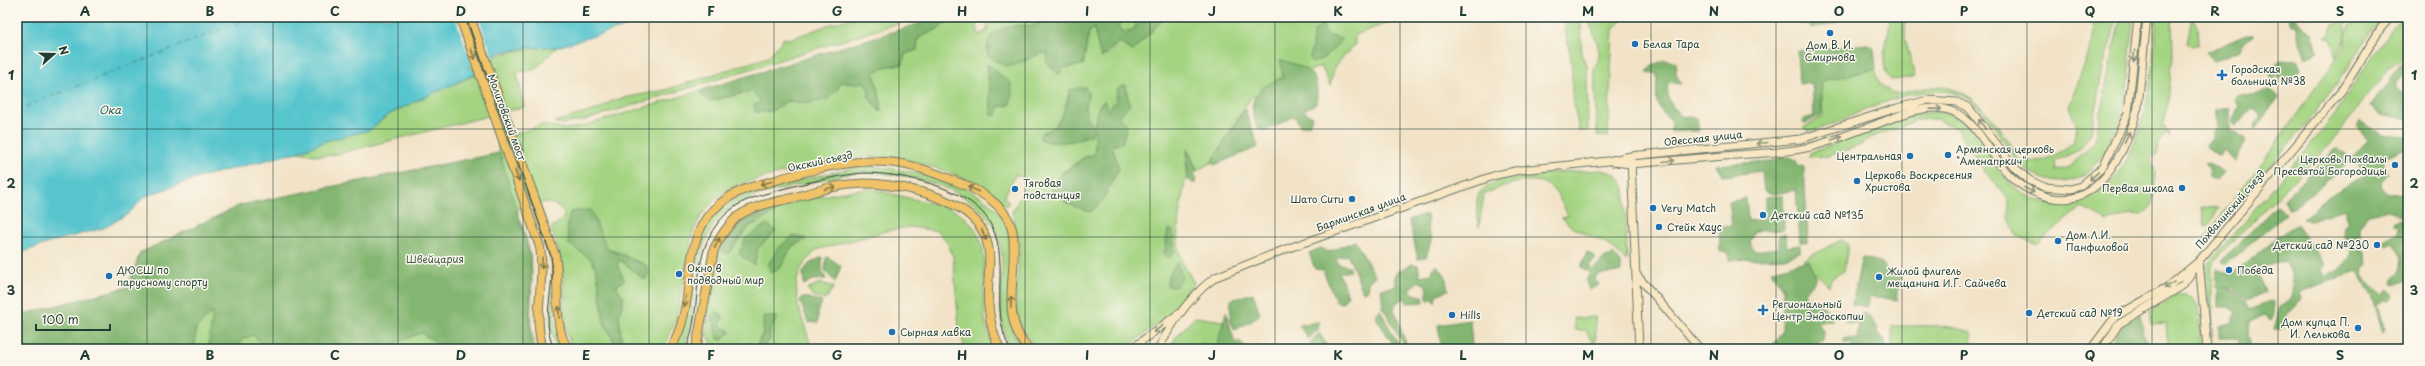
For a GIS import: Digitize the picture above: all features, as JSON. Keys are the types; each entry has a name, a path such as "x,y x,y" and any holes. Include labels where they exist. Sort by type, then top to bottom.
{"main road":[{"name":"Молитовский мост","path":"460,17 534,225 542,256 537,319 543,349"},
{"name":"Молитовский мост","path":"470,17 544,221 558,266 560,328 568,349"},
{"name":"Одесская улица","path":"1608,161 1631,156 1801,139 1922,102 1942,100 1957,102 1969,108 1978,118 2005,157 2029,180 2044,187 2058,189 2082,186 2103,167 2128,113 2138,17"},
{"name":"Одесская улица","path":"1608,161 1631,164 1800,150 1918,111 1943,109 1964,117 1973,126 2002,169 2020,185 2037,194 2056,198 2083,195 2104,180 2134,121 2138,107 2148,17"},
{"name":"Похвалинский съезд","path":"2091,349 2115,317 2169,286 2199,261 2343,89 2381,28 2391,17"},
{"path":"1631,156 1639,349"},
{"name":"Барминская улица","path":"1158,349 1184,309 1206,284 1228,271 1496,175 1520,170 1608,161"},
{"name":"Окский съезд","path":"670,349 679,327 697,236 702,225 716,206 735,193 748,188 840,165 870,162 904,164 937,174 976,191 1000,209 1013,233 1014,248 1010,302 1013,321 1020,339 1029,349"},
{"path":"696,349 714,249 721,235 737,217 759,206 836,186 872,183 934,197 955,205 970,214 981,228 990,256 988,299 990,320 1000,349"},
{"name":"Похвалинский съезд","path":"2102,349 2118,324 2182,286 2194,271 2199,261"},
{"path":"2199,261 2208,349"},
{"path":"1636,274 1700,349"},
{"path":"1131,349 1184,309"}],"green space":[{"path":"856,17 919,17 585,120 564,124 554,122 599,109 614,100 665,90 768,57 784,38 790,39 831,24"},
{"path":"941,17 952,18 938,29 918,38 917,50 905,54 903,64 884,67 874,72 881,103 881,112 869,97 869,89 864,82 856,84 840,82 838,89 827,100 807,103 786,101 775,109 764,112 755,112 754,105 761,102 752,91 709,101 701,94 702,90"},
{"path":"950,17 958,17 962,20 975,17 979,35 988,30 985,17 1060,17 1041,21 1034,26 1021,25 1023,62 1034,55 1049,52 1063,68 1083,64 1089,32 1094,28 1101,58 1110,52 1118,42 1133,51 1165,17 1200,17 1204,20 1207,17 1403,17 1355,35 1355,44 1335,66 1330,85 1321,66 1251,97 1212,162 1197,171 1190,153 1186,163 1188,179 1185,183 1180,208 1178,243 1181,260 1194,283 1167,317 1125,349 1039,349 1027,339 1017,316 1016,295 1020,245 1012,212 1026,186 1025,180 1016,174 1004,197 1009,203 1006,206 990,193 969,181 950,173 911,161 878,157 830,162 760,178 745,182 732,188 715,200 702,215 693,232 675,323 663,349 622,349 619,315 624,298 616,286 624,280 617,265 620,260 645,279 624,254 607,249 569,244 592,260 597,272 604,322 618,349 573,349 566,331 561,261 551,228 563,219 564,212 553,204 542,203 517,210 531,261 531,327 536,349 17,349 17,316 128,287 140,253 241,205 499,153 497,140 542,125 565,129 580,127 702,90 701,94 710,101 752,91 762,102 755,112 760,112 775,109 786,101 807,103 840,82 856,84 864,82 869,89 869,97 880,112 881,103 874,72 884,67 903,64 905,54 917,50 918,38 938,29","holes":["987,65 1010,104 999,106 992,116","1118,88 1118,116 1112,146 1061,173 1085,157 1093,155 1097,146 1094,125 1100,104 1104,101 1108,111 1116,101","1070,90 1089,92 1085,109 1093,130 1092,134 1072,141 1048,143 1042,133 1054,126 1062,116"]},
{"path":"1060,17 1114,17 1122,31 1130,32 1135,28 1136,17 1165,17 1133,51 1118,42 1101,58 1094,28 1089,32 1083,65 1063,68 1059,74 1046,62 1048,52 1007,67 988,56 990,38 1000,29 1025,25 1034,26 1041,21"},
{"path":"1114,17 1136,17 1135,28 1130,32 1122,31"},
{"path":"1563,17 1578,17 1580,22 1581,47 1587,65 1588,130 1579,131 1572,93 1572,65"},
{"path":"1588,17 1625,17 1613,29 1608,137 1597,135 1594,67 1598,62 1599,49"},
{"path":"1795,17 1841,17 1841,19 1836,23 1812,28 1809,24 1800,24"},
{"path":"1890,17 1905,17 1905,38 1915,77 1891,80 1887,74 1884,59"},
{"path":"2093,17 2116,17 2104,63 2091,132 2079,150 2055,161 2056,171 2070,167 2095,141 2120,17 2133,17 2127,90 2122,113 2107,148 2100,159 2091,168 2082,176 2071,181 2059,182 2048,180 2027,170 2019,163 1986,115 1978,107 1961,95 1945,91 1909,95 1872,107 1822,128 1809,131 1803,128 1823,116 1821,81 1875,69 1880,84 1893,94 1933,87 1948,88 1962,93 1974,101 1995,122 2020,160 2036,161 2048,158 2073,143 2077,126 2069,106 2094,40"},
{"path":"2156,17 2172,17 2173,56 2167,108 2161,128 2164,125 2167,132 2158,143 2157,155 2150,158 2156,172 2152,206 2142,215 2132,214 2106,222 2103,218 2081,207 2037,244 2017,236 2009,218 2009,200 1985,171 1956,128 1937,119 1916,120 1869,138 1861,145 1829,156 1808,157 1811,152 1878,127 1915,115 1931,112 1943,112 1956,117 1967,124 2000,171 2019,191 2034,199 2050,203 2066,204 2082,200 2102,191 2118,173 2130,154 2145,109 2150,85"},
{"path":"2192,17 2198,27 2199,44 2192,47 2187,43"},
{"path":"2295,17 2297,22 2312,32 2318,52 2306,59 2295,25 2291,25 2289,18"},
{"path":"2356,17 2381,17 2338,82 2303,128 2206,241 2205,237 2271,151 2345,46 2346,33"},
{"path":"2403,17 2408,17 2408,54 2390,68 2389,67 2333,141 2221,253 2212,266 2212,337 2206,266 2327,125 2390,30"},
{"path":"2344,20 2346,30 2345,40 2335,57 2335,49 2329,38 2326,39 2324,37 2329,34 2333,24"},
{"path":"1322,25 1328,35 1343,39 1325,57 1313,63 1310,58 1314,31"},
{"path":"2246,35 2254,35 2243,42 2241,50 2214,61 2206,52"},
{"path":"1867,44 1874,48 1876,69 1822,81 1821,115 1806,123 1803,122 1803,119 1814,116 1812,83 1799,84 1797,51"},
{"path":"557,47 534,70 517,72 524,107 333,155 320,156 298,152 329,140 370,130 388,115 479,73 467,67 479,62 510,52 531,48"},
{"path":"2280,59 2296,60 2300,69 2290,83 2280,77 2272,80 2270,71"},
{"path":"1280,60 1298,65 1310,73 1314,78 1316,85 1316,104 1303,110 1312,117 1309,125 1300,126 1295,116 1265,131 1257,127 1252,108 1253,101 1260,90 1283,77"},
{"path":"1664,60 1676,62 1676,74 1681,84 1668,82 1668,97 1680,116 1697,118 1699,131 1671,132 1671,120 1665,115 1658,105 1656,95 1657,74 1647,72 1652,66"},
{"path":"987,64 1011,83 1012,94 1010,105 999,106 997,115 992,116"},
{"path":"2401,64 2408,64 2408,69 2396,84 2397,88 2408,95 2408,119 2380,114 2371,106"},
{"path":"1125,85 1130,105 1118,116 1124,122 1126,128 1122,143 1112,146 1119,169 1102,201 1091,212 1070,205 1052,193 1054,181 1085,157 1093,155 1095,149 1096,119 1099,106 1104,101 1108,110 1116,101 1118,88"},
{"path":"1085,87 1089,92 1085,109 1093,131 1092,134 1072,141 1059,143 1045,141 1039,138 1042,133 1054,126 1062,116 1070,90"},
{"path":"2269,89 2279,97 2254,130 2260,114 2252,108 2236,126 2232,121 2239,106 2234,100 2238,95 2253,96"},
{"path":"1245,109 1258,147 1214,165 1212,162"},
{"path":"2215,109 2230,109 2230,132 2236,132 2246,140 2235,162 2224,150 2219,156 2208,149 2206,144 2213,138 2213,131 2218,127"},
{"path":"2360,121 2381,135 2408,137 2408,147 2387,156 2383,163 2388,174 2381,182 2382,189 2388,194 2408,193 2408,208 2401,207 2399,217 2392,211 2388,210 2367,214 2359,227 2359,248 2364,253 2368,265 2363,267 2364,276 2369,283 2382,294 2389,289 2394,296 2389,301 2384,300 2377,305 2385,330 2383,333 2372,295 2357,271 2300,292 2302,300 2286,316 2284,329 2274,329 2280,307 2287,303 2293,292 2291,273 2285,261 2257,269 2265,293 2247,301 2234,288 2224,288 2235,291 2245,301 2250,310 2272,301 2274,310 2271,320 2264,315 2249,321 2248,333 2251,349 2240,349 2238,338 2219,338 2219,327 2233,323 2233,317 2236,313 2230,307 2218,307 2218,290 2223,288 2216,288 2217,268 2232,274 2293,226 2297,225 2325,265 2322,269 2323,277 2340,268 2349,258 2352,253 2344,237 2345,226 2349,223 2344,209 2310,220 2302,219 2326,199 2365,174 2352,157 2368,140 2357,128"},
{"path":"2336,148 2346,154 2349,159 2346,165 2293,209 2289,209 2284,199"},
{"path":"1187,149 1197,171 1194,173 1197,180 1194,184 1188,179"},
{"name":"Швейцария","path":"500,153 531,261 531,349 447,349 421,333 396,343 393,349 267,349 253,335 243,339 237,349 208,349 213,312 196,328 195,349 17,349 17,316 128,287 140,253 241,205"},
{"path":"1790,157 1796,160 1797,165 1804,167 1808,243 1800,242 1796,190 1774,194 1764,191 1762,171 1723,176 1716,165 1771,161 1778,158"},
{"path":"2209,163 2224,172 2217,180 2210,176 2209,169 2204,164"},
{"path":"862,166 896,169 936,178 974,193 989,203 1000,214 1007,228 1011,249 1008,303 1009,314 1011,325 1021,349 1011,349 1003,325 1000,304 1002,259 998,236 987,217 971,202 951,190 929,182 906,176 861,172 828,178 759,195 732,207 721,216 712,228 699,264 696,266 691,321 684,349 675,349 682,332 700,238 710,221 722,208 730,202 756,190"},
{"path":"1601,170 1616,175 1625,189 1627,261 1606,243 1573,228 1562,218 1568,216 1561,201 1549,186 1541,182 1531,181 1512,184 1484,194 1479,227 1477,200 1478,196 1485,188 1514,177 1534,174"},
{"path":"871,189 947,207 964,217 975,229 981,242 984,257 984,306 986,323 994,349 965,349 959,328 953,256 948,244 938,231 910,227 887,231 816,250 801,268 796,284 798,306 812,349 714,349 706,331 715,265 718,253 726,238 738,225 757,213 808,199 844,192","holes":["775,209 754,225 749,226 728,254 721,249 731,235 744,223","712,316 723,317 720,322 721,327 728,329 724,336 718,339"]},
{"path":"1783,196 1784,230 1754,231 1750,242 1754,251 1779,248 1779,235 1785,234 1787,247 1800,245 1800,252 1785,258 1729,260 1728,252 1720,252 1719,227 1732,225 1729,202 1746,198 1748,221 1765,219 1765,197"},
{"path":"2277,205 2287,213 2228,263 2224,263 2222,260"},
{"path":"2201,207 2219,208 2208,226 2204,225"},
{"path":"775,209 775,213 749,226 728,254 721,249 741,223"},
{"path":"591,210 607,249 646,265 649,273 645,280 620,260 617,265 624,280 616,286 624,298 619,315 622,349 618,349 604,322 597,272 592,260 569,244 567,228 570,212"},
{"path":"1427,215 1428,231 1432,238 1426,257 1418,259 1409,220"},
{"path":"2400,220 2407,238 2408,281 2405,280 2393,284 2392,280 2400,273 2402,258 2394,243 2387,246 2385,241 2397,233 2398,227 2394,225 2394,222"},
{"path":"767,224 776,231 758,248 754,265 739,254 745,239"},
{"path":"1168,229 1173,231 1174,252 1169,258 1164,255"},
{"path":"793,236 807,239 792,246 780,269 771,273 768,265 777,249"},
{"path":"1841,240 1848,244 1844,271 1832,278 1829,286 1803,260"},
{"path":"1355,241 1375,276 1368,283 1367,291 1363,292 1348,255 1336,258 1338,264 1349,266 1351,271 1339,273 1348,295 1342,303 1336,302 1323,270 1315,269 1309,253 1321,248 1328,252"},
{"path":"1587,252 1596,257 1589,266 1593,270 1605,257 1613,254 1621,262 1621,272 1598,274 1594,279 1599,284 1589,290 1586,281 1590,273 1581,267"},
{"path":"822,257 822,271 826,279 813,280 804,285 803,272 809,264"},
{"path":"828,257 841,266 835,282 825,271 826,258"},
{"path":"1862,257 1882,263 1885,270 1901,274 1897,300 1871,296 1867,307 1852,304"},
{"path":"1809,260 1817,278 1803,295 1821,304 1832,315 1832,320 1817,323 1824,333 1823,341 1818,342 1817,349 1787,349 1774,344 1782,332 1783,289 1771,271"},
{"path":"1177,262 1182,277 1176,286 1167,286 1168,277"},
{"path":"1412,264 1418,265 1420,276 1432,274 1433,268 1437,265 1445,275 1448,290 1436,295 1435,303 1433,299 1428,300 1426,295 1428,292 1426,285 1418,281 1410,290 1414,294 1423,297 1424,302 1407,303 1405,298 1396,303 1394,309 1408,349 1406,349 1383,307 1381,289 1397,286 1394,280 1397,272"},
{"path":"820,283 834,287 825,300 813,296 807,289"},
{"path":"554,285 555,325 563,349 556,349 550,324"},
{"path":"1253,293 1260,314 1252,321 1235,330 1230,320 1231,300"},
{"path":"2178,294 2186,295 2195,300 2200,320 2201,349 2181,349 2180,345 2168,346 2166,323 2150,324 2150,312"},
{"path":"802,298 809,298 822,302 818,312 818,323 808,322 800,301"},
{"path":"1380,310 1401,349 1396,349 1375,316"},
{"path":"718,312 723,317 720,322 721,327 728,329 730,333 724,336 723,340 718,339 712,316"},
{"path":"1226,312 1235,343 1240,341 1247,349 1222,349 1218,342"},
{"path":"1861,313 1867,314 1878,328 1877,333 1885,340 1885,349 1880,349 1879,346 1853,349 1852,343 1843,343 1845,338 1857,339 1859,324 1845,322 1850,317 1860,318"},
{"path":"2141,314 2143,335 2151,347 2159,349 2112,349 2118,331 2121,327"},
{"path":"763,316 778,317 770,329 770,341 760,348 757,345 763,333"},
{"path":"1195,317 1223,321 1221,349 1210,349 1209,346 1201,343 1197,349 1169,349 1176,337"},
{"path":"1595,317 1596,341 1592,342 1586,330 1575,330 1574,318"},
{"path":"1470,320 1472,347 1428,349 1441,346 1438,325"},
{"path":"1319,322 1318,330 1308,339 1299,325"},
{"path":"1892,326 1945,326 1965,330 1973,334 1969,349 1892,349"},
{"path":"1319,333 1329,349 1314,349 1310,343"},
{"path":"705,339 703,349 701,349"}],"water":[{"name":"Ока","path":"17,17 658,17 557,47 528,48 501,52 467,67 480,72 388,115 370,130 329,140 298,152 204,176 157,192 144,197 128,214 104,228 58,240 17,254"}],"pier":[{"path":"455,17 478,17 493,58 473,66"}],"ferry route":[{"path":"17,110 252,17"}],"tram line":[{"path":"466,17 551,256 552,279 548,326 554,349"},
{"path":"686,349 694,318 703,253 717,224 726,214 737,205 755,197 822,180 865,173 913,179 948,190 977,207 987,218 995,234 999,250 1000,316 1010,349"}],"place":[{"name":"Дом В. И. Смирнова","path":"1830,33"},
{"name":"Белая Тара","path":"1635,44"},
{"name":"Городская больница №38","path":"2222,75"},
{"name":"Армянская церковь \"Аменапркич\"","path":"1948,155"},
{"name":"Центральная","path":"1910,156"},
{"name":"Церковь Похвалы Пресвятой Богородицы","path":"2395,165"},
{"name":"Церковь Воскресения Христова","path":"1857,181"},
{"name":"Первая школа","path":"2182,188"},
{"name":"Тяговая подстанция","path":"1015,189"},
{"name":"Шато Сити","path":"1352,199"},
{"name":"Very Match","path":"1653,208"},
{"name":"Детский сад №135","path":"1763,215"},
{"name":"Стейк Хаус","path":"1659,227"},
{"name":"Дом Л.И. Панфиловой","path":"2058,241"},
{"name":"Детский сад №230","path":"2377,245"},
{"name":"Победа","path":"2229,270"},
{"name":"Окно в подводный мир","path":"679,274"},
{"name":"ДЮСШ по парусному спорту","path":"109,276"},
{"name":"Жилой флигель мещанина И.Г. Сайчева","path":"1879,277"},
{"name":"Региональный Центр Эндоскопии","path":"1763,310"},
{"name":"Детский сад №19","path":"2029,313"},
{"name":"Hills","path":"1452,315"},
{"name":"Дом купца П. И. Лелькова","path":"2358,328"},
{"name":"Сырная лавка","path":"892,332"}]}
